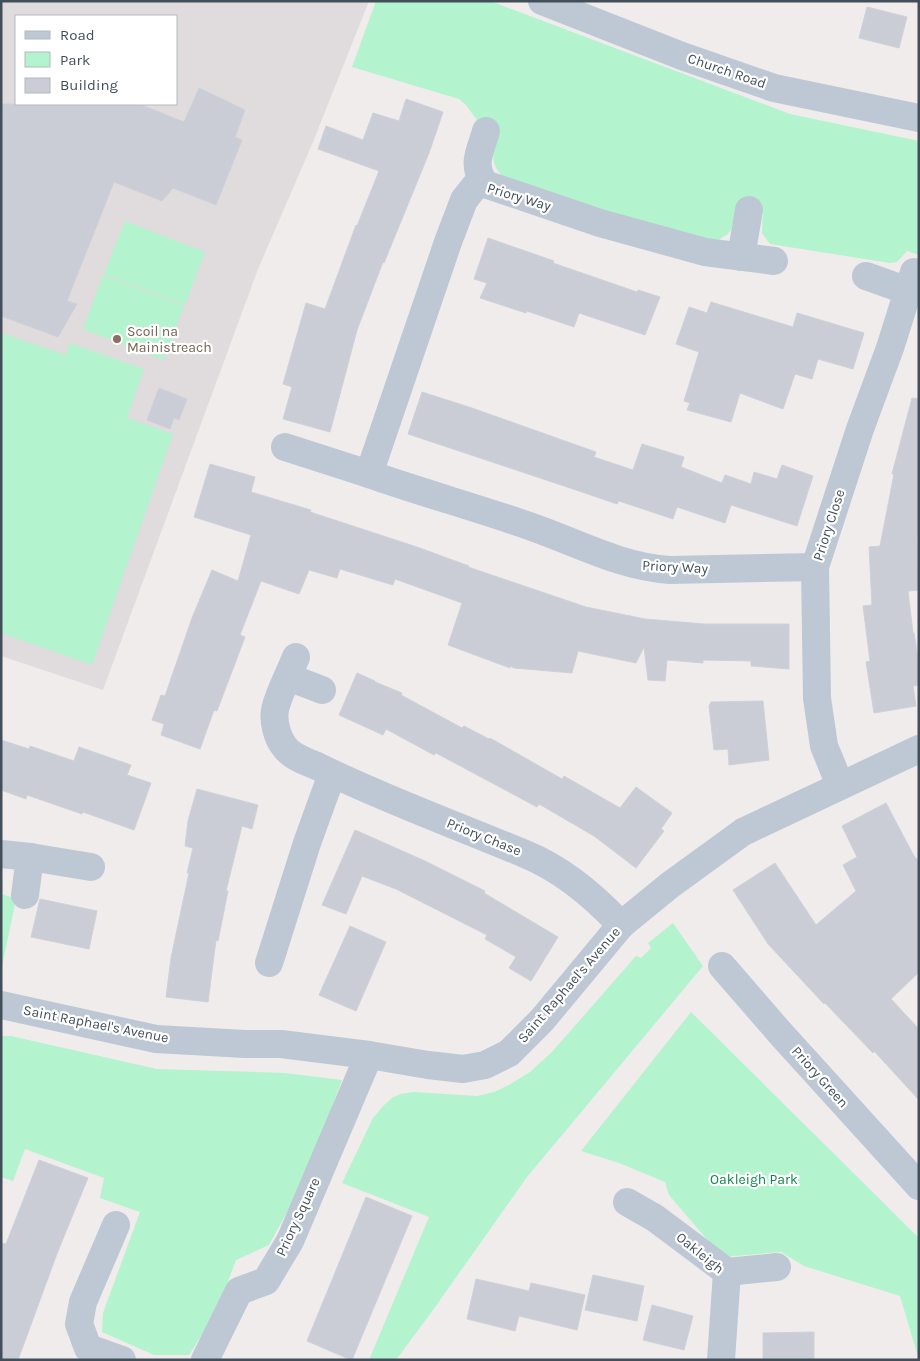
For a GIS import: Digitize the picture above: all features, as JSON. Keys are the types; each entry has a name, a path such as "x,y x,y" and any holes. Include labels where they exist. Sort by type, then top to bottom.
{"street":[{"name":"Church Road","path":"542,1 682,56 774,88 919,118"},
{"path":"486,131 477,170 479,176 486,184"},
{"name":"Priory Way","path":"369,474 464,200 475,186 486,184 608,226 705,252 774,261"},
{"path":"741,257 749,210"},
{"name":"Priory Close","path":"840,785 824,746 817,698 816,567 860,430 890,348 911,282 866,276"},
{"name":"Priory Way","path":"285,447 533,528 630,564 670,570 816,567"},
{"name":"Priory Chase","path":"322,690 292,667 275,709 275,724 284,747 291,753 332,774 552,867 577,884 621,925"},
{"name":"Saint Raphael's Avenue","path":"1,1005 156,1039 281,1044 369,1055 428,1065 463,1068 485,1065 509,1053 542,1020 621,925 664,890 743,832 840,785 919,750"},
{"path":"269,963 307,843 332,774"},
{"path":"1,854 91,867"},
{"path":"25,894 30,857"},
{"name":"Priory Green","path":"722,966 919,1186"},
{"name":"Priory Square","path":"205,1360 239,1291 266,1281 290,1241 369,1055"},
{"name":"Oakleigh","path":"627,1202 655,1218 727,1272 721,1360"},
{"path":"116,1225 83,1302 79,1324 88,1348 122,1360"},
{"path":"727,1272 777,1267"}],"shaded area":[{"name":"Scoil na Mainistreach","path":"1,1 369,1 313,142 258,269 103,690 1,656"}],"green space":[{"path":"376,1 490,1 790,114 919,141 919,255 907,251 897,262 890,263 770,244 762,233 763,208 738,204 731,230 720,239 711,240 670,234 503,176 495,166 493,154 497,130 477,120 459,99 352,67"},
{"path":"125,221 205,252 185,305 104,274"},
{"path":"103,275 184,306 163,360 83,329"},
{"path":"1,333 66,355 70,343 144,369 127,418 173,434 92,665 1,633"},
{"path":"1,877 3,883 2,894 16,899 1,971"},
{"path":"673,923 703,966 527,1177 396,1360 369,1360 429,1217 342,1183 373,1118 392,1098 400,1094 414,1092 477,1096 494,1092 530,1072 552,1052 636,956 641,958 651,948 648,943"},
{"name":"Oakleigh Park","path":"691,1012 919,1238 919,1360 900,1296 804,1266 781,1252 722,1257 669,1195 665,1182 619,1163 581,1151"},
{"path":"1,1036 11,1036 157,1069 285,1073 342,1080 304,1181 269,1245 236,1260 217,1311 189,1355 154,1355 102,1332 103,1313 140,1212 100,1198 104,1178 25,1149 13,1181 1,1177"}],"building":[{"path":"867,7 907,17 899,48 859,38"},
{"path":"199,88 245,110 235,137 242,140 216,205 173,188 162,201 114,182 67,301 77,304 58,337 1,316 1,104 142,105 184,122"},
{"path":"406,99 443,112 429,153 383,262 357,330 330,432 283,419 292,387 283,384 306,303 325,309 356,225 379,171 318,149 326,126 363,140 373,113 399,121"},
{"path":"488,238 637,292 638,290 660,297 645,335 579,313 574,327 480,298 487,283 474,279"},
{"path":"711,302 793,327 797,313 864,333 853,369 818,359 812,379 795,374 783,409 740,393 731,422 687,410 690,403 684,401 699,352 676,344 689,307 707,313"},
{"path":"159,388 187,399 179,420 174,418 170,429 147,420"},
{"path":"422,392 596,452 594,457 633,470 642,444 684,457 681,467 722,483 725,475 751,484 754,472 777,479 782,465 813,476 797,526 731,505 725,523 677,507 673,519 619,501 617,504 408,434"},
{"path":"912,398 919,399 919,537 917,536 919,590 908,591 919,664 919,685 913,686 916,706 874,713 866,662 870,661 863,606 872,605 869,547 880,546 894,474 892,474"},
{"path":"210,464 255,477 251,492 311,510 310,512 417,547 468,567 586,607 645,619 704,624 789,624 789,669 751,666 751,661 703,660 703,663 667,660 665,681 648,680 644,647 636,663 578,651 572,673 514,668 510,666 510,668 448,645 462,603 395,579 393,585 340,569 337,578 309,570 299,594 261,581 240,635 245,637 217,711 214,710 200,749 161,735 164,724 152,720 161,695 165,696 192,618 212,570 238,581 251,535 194,517"},
{"path":"357,673 402,693 401,695 462,728 464,726 490,738 562,779 564,776 620,808 636,787 672,813 661,829 664,831 636,868 594,836 539,804 537,807 436,753 434,755 386,729 383,735 339,715"},
{"path":"763,701 769,760 729,765 728,749 714,750 709,706 711,702"},
{"path":"1,740 29,749 30,746 74,761 79,747 131,765 127,775 151,783 134,830 27,795 26,799 1,790"},
{"path":"197,789 258,805 252,829 242,826 226,891 228,891 218,941 216,940 208,1002 166,997 171,958 193,848 185,846 188,821"},
{"path":"886,803 914,856 919,861 919,972 891,999 919,1029 919,1100 874,1051 873,1053 824,1004 768,944 733,890 775,863 816,925 856,891 843,865 857,857 842,826"},
{"path":"355,830 425,861 485,891 484,893 558,937 531,981 509,968 516,957 485,939 487,935 396,889 362,876 346,914 322,905"},
{"path":"40,899 97,911 89,949 31,937"},
{"path":"350,926 386,942 356,1011 319,995"},
{"path":"39,1160 88,1178 58,1251 18,1360 1,1360 1,1243 6,1244"},
{"path":"366,1197 412,1216 351,1360 307,1341"},
{"path":"593,1275 644,1286 637,1321 585,1310"},
{"path":"476,1279 529,1291 531,1283 585,1295 577,1330 519,1316 515,1331 467,1319"},
{"path":"652,1305 693,1316 684,1350 643,1340"},
{"path":"814,1332 814,1360 763,1360 763,1333"}],"place":[{"name":"Scoil na Mainistreach","path":"117,339"}]}
